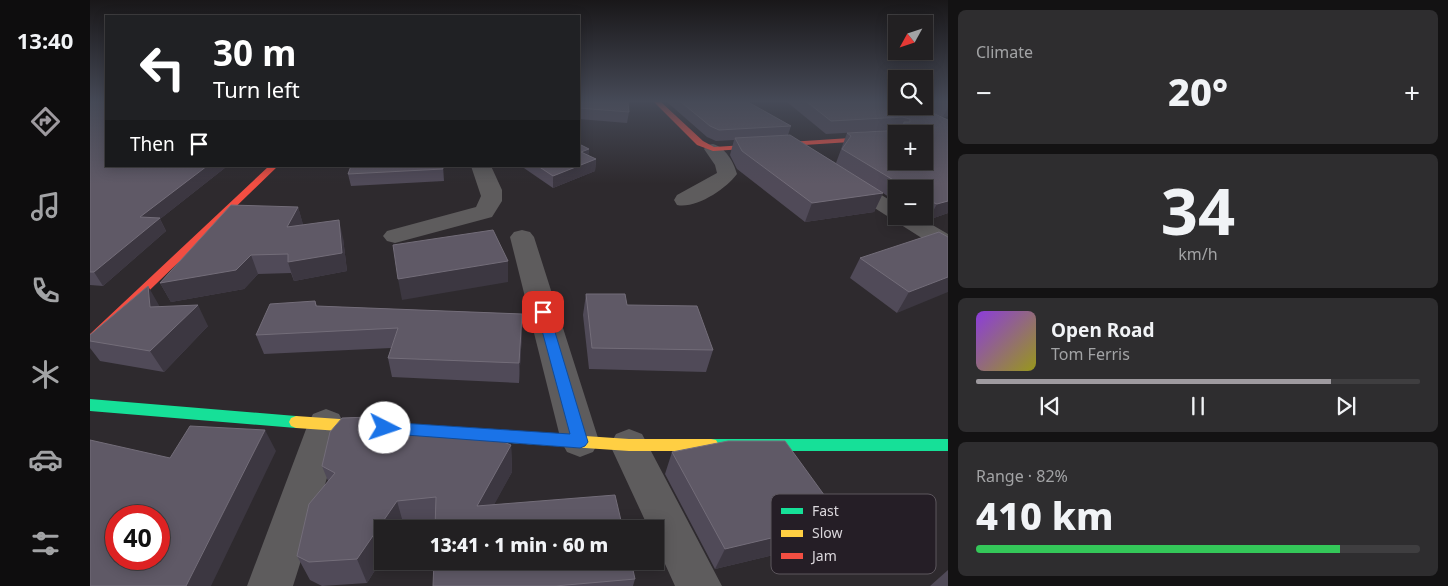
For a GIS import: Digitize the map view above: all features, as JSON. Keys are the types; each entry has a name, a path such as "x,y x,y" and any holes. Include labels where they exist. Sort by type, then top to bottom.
{"street":[{"path":"685,129 700,143 713,148 791,145 888,138"},
{"path":"791,145 888,209"},
{"path":"686,200 721,181 727,174 725,165 713,148"},
{"path":"90,341 273,167"},
{"path":"395,236 484,212 492,205 494,199 481,167"},
{"path":"915,225 948,244"},
{"path":"522,237 580,442"},
{"path":"90,405 629,445 948,445"},
{"path":"270,586 326,424"},
{"path":"629,445 699,586"}],"building":[{"path":"90,129 105,129 105,167 206,167 140,217 160,218 94,272 90,272"},
{"path":"933,129 948,129 948,201 937,204 933,202 933,180 893,180 842,149 851,136 847,133 888,131 888,170 933,170"},
{"path":"790,135 883,193 812,203 742,151 735,138"},
{"path":"580,144 589,149 581,152 596,159 580,166"},
{"path":"351,167 442,167 443,169 348,174"},
{"path":"540,167 576,167 553,176"},
{"path":"231,205 298,207 287,227 339,220 342,253 288,262 288,254 251,255 236,270 160,283"},
{"path":"493,230 508,261 398,279 393,245"},
{"path":"939,232 948,237 948,277 909,292 860,258"},
{"path":"148,286 150,307 198,305 150,351 90,341 90,335"},
{"path":"586,294 625,294 627,305 697,306 713,350 592,348"},
{"path":"315,301 316,306 522,314 519,363 388,358 398,328 256,335 270,304"},
{"path":"370,417 408,433 472,429 511,445 477,506 615,495 621,520 435,520 436,497 397,501 384,520 374,520 374,534 357,559 309,562 297,556 309,504 335,473 322,466 330,432 342,418"},
{"path":"190,426 265,430 186,586 90,586 90,440 170,458"},
{"path":"728,441 785,441 823,494 771,494 771,538 725,549 672,452"},
{"path":"434,570 633,570 635,579 555,586 433,586"}],"traffic: fast":[{"path":"90,405 296,422"},
{"path":"711,445 948,445"}],"traffic: slow":[{"path":"296,422 629,445 711,445"}],"traffic: jam":[{"path":"686,129 700,143 713,149 888,138"},
{"path":"90,341 273,167"}],"route":[{"path":"385,428 580,442 543,312"}]}
